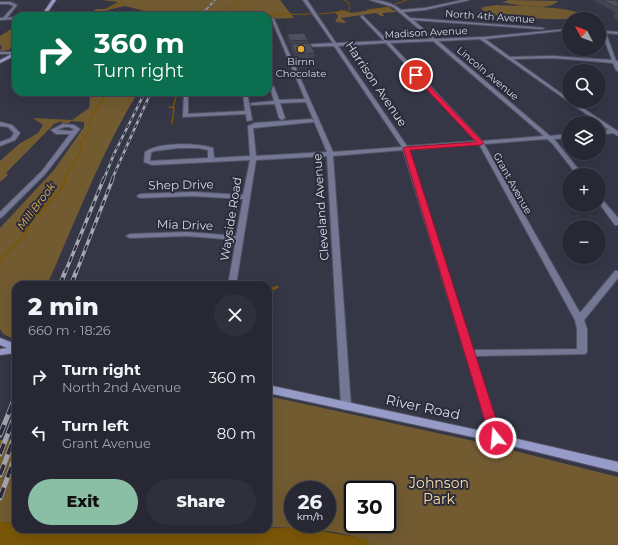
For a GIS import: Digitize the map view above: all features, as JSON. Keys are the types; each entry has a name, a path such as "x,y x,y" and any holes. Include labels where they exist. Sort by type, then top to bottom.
{"street":[{"path":"46,12 54,0"},
{"name":"Harrison Avenue","path":"305,0 406,148 496,438"},
{"name":"Lincoln Avenue","path":"372,0 391,5 400,11 549,139 574,168"},
{"path":"400,11 425,9 467,0"},
{"path":"0,3 13,4 16,6 2,19"},
{"name":"Grant Avenue","path":"362,16 481,143 579,320"},
{"path":"2,19 12,18"},
{"name":"Cleveland Avenue","path":"272,19 287,47 306,100 330,150 346,406"},
{"name":"North 4th Avenue","path":"409,19 562,30"},
{"name":"Madison Avenue","path":"296,47 481,38 562,31"},
{"path":"606,32 618,33"},
{"path":"481,38 562,96"},
{"path":"606,42 616,62 618,70"},
{"path":"0,53 12,53"},
{"path":"0,62 12,55"},
{"path":"510,58 553,57 616,62"},
{"path":"272,87 282,118"},
{"path":"186,96 185,116 248,112"},
{"path":"247,96 250,104 248,112 249,120"},
{"path":"250,104 306,100"},
{"path":"580,108 616,132"},
{"name":"Wayside Road","path":"233,281 253,157 249,131 250,127 254,125 311,122"},
{"path":"0,124 10,126 17,133 13,139 0,144"},
{"path":"606,133 616,132"},
{"path":"0,216 44,172 74,133"},
{"path":"211,160 211,149 200,146 156,148 148,152 147,162 152,163 330,154 562,137"},
{"name":"Shep Drive","path":"140,196 193,194 246,197"},
{"path":"606,208 618,223"},
{"name":"Mia Drive","path":"130,236 187,234 239,238"},
{"path":"470,353 582,352 582,330 579,320 618,273"},
{"path":"0,341 12,347"},
{"path":"0,352 12,350"},
{"name":"River Road","path":"272,390 496,438 618,467"}],"green space":[{"path":"102,0 280,0 294,18 272,19 272,12 149,12 125,6 108,10 106,12 92,12 96,9 105,9 118,2"},
{"path":"509,0 558,1 554,4 540,7 523,6 502,2"},
{"path":"497,5 529,6 557,8 576,12 562,12 562,19 551,19 481,14 487,13 481,10 483,7"},
{"path":"388,7 397,12 382,13 384,16 376,13 341,18 347,23 335,22 338,16 335,12 342,10 352,13"},
{"path":"12,28 12,46 9,50 0,51 2,47 0,45 0,36"},
{"path":"90,96 136,96 112,139 49,281 12,281 12,338 3,334 0,329 0,228 54,170 84,127 84,122 71,121 69,123 61,123 62,121 54,124 6,173 8,175 0,182 0,161 19,144 38,133 43,125 33,118 72,120 89,108"},
{"name":"Johnson Park","path":"272,397 483,443 618,477 618,545 373,545 363,540 337,533 336,481 284,481 284,528 272,527"},
{"path":"12,439 12,523 0,522 0,440"}],"shaded area":[{"path":"0,522 12,523 12,533 272,533 272,528 284,528 284,533 332,533 362,538 373,545 0,545"}],"building":[{"path":"602,0 618,0 618,8"},
{"path":"304,33 308,40 290,41 287,34"},
{"path":"311,43 310,44 315,53 296,54 291,44"}],"waterway":[{"path":"229,8 242,0"},
{"name":"Mill Brook","path":"319,14 348,11 350,9 348,2 344,0"},
{"path":"395,4 407,0"},
{"path":"103,12 123,2"},
{"path":"367,10 390,7"},
{"name":"Mill Brook","path":"272,15 311,14"},
{"name":"Mill Brook","path":"64,179 82,150 80,145 89,130 90,119 104,96"},
{"path":"173,107 176,97"},
{"path":"169,107 174,108 172,124"},
{"name":"Mill Brook","path":"0,261 24,235 31,221 59,192 64,184 65,178"},
{"path":"272,289 277,287"}],"railway":[{"path":"204,12 215,0"},
{"path":"104,179 114,154 143,96"},
{"path":"112,179 149,96"},
{"path":"65,273 104,178"},
{"path":"76,273 113,178"},
{"path":"62,281 65,272"},
{"path":"73,281 76,272"},
{"path":"0,435 12,405"},
{"path":"0,454 12,423"},
{"path":"0,475 12,444"},
{"path":"0,498 12,465"}],"place":[{"name":"Birnn Chocolate","path":"301,49"}],"route":[{"path":"416,75 481,143 406,148 496,438"}]}
